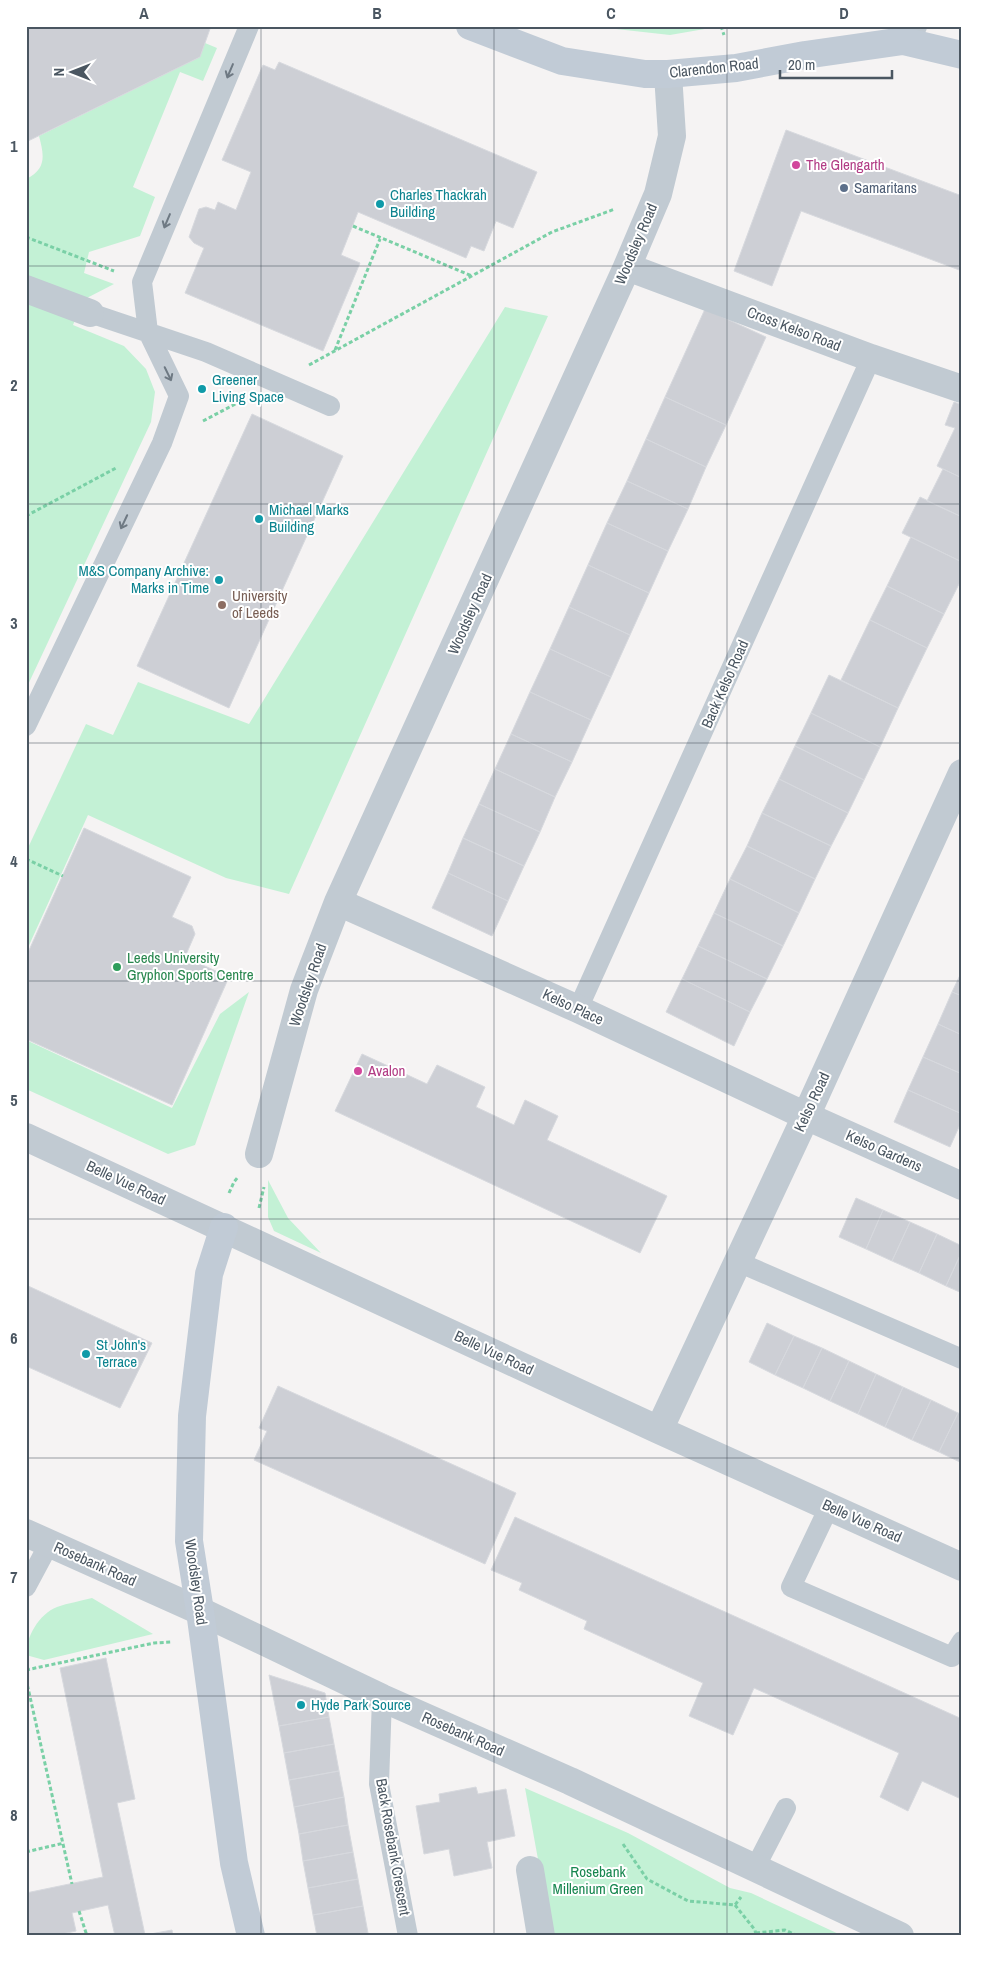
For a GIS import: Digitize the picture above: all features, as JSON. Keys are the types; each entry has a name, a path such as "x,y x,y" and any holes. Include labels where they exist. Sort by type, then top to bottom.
{"street":[{"name":"Clarendon Road","path":"470,26 562,61 645,74 668,74 736,68 908,34 962,55"},
{"name":"Woodsley Road","path":"259,1154 304,990 338,902 628,267 658,194 672,136 668,74"},
{"name":"Cross Kelso Road","path":"628,267 871,358 962,389"},
{"path":"26,289 90,313"},
{"name":"Kelso Road","path":"660,1430 806,1116 962,773"},
{"name":"Kelso Place","path":"338,902 578,1009 806,1116"},
{"name":"Kelso Gardens","path":"806,1116 962,1186"},
{"name":"Belle Vue Road","path":"26,1137 220,1225 660,1430 962,1567"},
{"name":"Woodsley Road","path":"220,1225 209,1274 192,1416 188,1541 200,1611 234,1864 251,1936"},
{"name":"Rosebank Road","path":"38,1539 200,1611 382,1698 622,1806 900,1936"},
{"path":"530,1870 541,1936"}],"lane":[{"path":"26,726 162,443 179,396 148,332 142,282 249,26"},
{"path":"90,313 206,352 330,406"},
{"name":"Back Kelso Road","path":"578,1009 871,358"},
{"path":"738,1262 962,1359"},
{"path":"829,1507 791,1587 952,1658 962,1641"},
{"path":"26,1588 38,1539"},
{"name":"Back Rosebank Crescent","path":"382,1698 379,1784 408,1936"},
{"path":"757,1869 786,1808"}],"path":[{"path":"26,516 552,232 658,194"},
{"path":"353,226 380,239 472,276"},
{"path":"26,237 142,282"},
{"path":"335,350 380,239"},
{"path":"26,859 63,876"},
{"path":"220,1225 234,1182 259,1154 267,1178 249,1239"},
{"path":"26,1670 154,1643 204,1640"},
{"path":"26,1679 72,1884"},
{"path":"622,1806 623,1844 647,1879 688,1901 735,1905 756,1934 785,1930 798,1936"},
{"path":"26,1852 64,1843"},
{"path":"735,1905 757,1869"},
{"path":"79,1911 87,1936"}],"green space":[{"path":"589,26 722,26 670,35"},
{"path":"205,43 217,48 203,81 180,72 133,187 155,197 140,236 89,252 84,273 114,284 83,300 73,325 124,346 146,369 155,392 151,422 26,689 26,179 38,171 41,166 43,155 39,136 200,57"},
{"path":"505,307 548,316 289,894 226,878 88,815 26,952 26,852 86,724 113,735 138,682 249,724"},
{"path":"249,992 195,1145 168,1154 26,1089 26,1040 172,1108 220,1014"},
{"path":"268,1180 288,1218 321,1253 274,1231 268,1217"},
{"path":"92,1598 153,1634 44,1660 26,1655 31,1634 45,1615 57,1607"},
{"name":"Rosebank Millenium Green","path":"525,1788 628,1833 730,1888 751,1893 843,1936 552,1936"}],"building":[{"path":"26,26 211,26 200,57 26,142"},
{"name":"Charles Thackrah Building","path":"279,62 537,172 513,228 496,221 484,251 471,246 466,258 358,212 341,255 360,263 323,351 185,293 204,248 194,243 189,237 199,209 206,207 215,210 218,202 236,210 251,172 222,160 263,65 275,70"},
{"path":"786,130 962,196 962,271 801,211 772,286 734,271"},
{"path":"705,309 766,337 726,425 665,397"},
{"path":"665,397 726,425 706,467 646,439"},
{"path":"954,402 962,405 962,478 937,466 955,428 945,425"},
{"name":"Michael Marks Building","path":"252,414 343,456 229,708 137,666"},
{"path":"646,439 706,467 688,509 627,481"},
{"path":"943,469 962,478 962,517 927,501"},
{"path":"627,481 688,509 668,551 607,523"},
{"path":"920,497 962,517 962,562 902,533"},
{"path":"607,523 668,551 649,593 588,565"},
{"path":"911,537 962,562 962,578 944,614 887,586"},
{"path":"588,565 649,593 630,635 569,607"},
{"path":"887,586 944,614 927,648 870,620"},
{"path":"569,607 630,635 611,677 550,649"},
{"path":"870,620 927,648 898,708 841,680"},
{"path":"550,649 611,677 591,720 530,692"},
{"path":"829,675 898,708 880,747 811,713"},
{"path":"530,692 591,720 572,762 511,734"},
{"path":"811,713 880,747 864,780 795,746"},
{"path":"511,734 572,762 555,797 495,769"},
{"path":"795,746 864,780 848,813 779,779"},
{"path":"495,769 555,797 540,832 479,804"},
{"path":"779,779 848,813 831,846 762,813"},
{"path":"479,804 540,832 524,866 463,838"},
{"path":"762,813 831,846 815,879 747,846"},
{"name":"Leeds University Gryphon Sports Centre","path":"84,828 191,877 172,917 192,926 195,934 185,957 229,977 172,1105 26,1039 26,957"},
{"path":"463,838 524,866 508,901 448,873"},
{"path":"747,846 815,879 799,913 730,879"},
{"path":"448,873 508,901 492,936 432,908"},
{"path":"730,879 799,913 783,946 714,913"},
{"path":"714,913 783,946 767,979 698,946"},
{"path":"698,946 767,979 750,1012 682,979"},
{"path":"962,971 962,996 952,992"},
{"path":"682,979 750,1012 734,1046 666,1012"},
{"path":"952,992 962,996 962,1035 938,1024"},
{"path":"938,1024 962,1035 962,1074 923,1057"},
{"path":"362,1054 427,1084 437,1065 485,1087 476,1107 514,1125 525,1100 558,1116 547,1140 667,1196 640,1253 335,1111"},
{"path":"923,1057 962,1074 962,1114 908,1090"},
{"path":"908,1090 962,1114 962,1120 950,1147 894,1122"},
{"path":"856,1198 883,1210 866,1249 839,1237"},
{"path":"883,1210 910,1222 892,1261 866,1249"},
{"path":"910,1222 937,1234 919,1273 892,1261"},
{"path":"937,1234 962,1246 962,1251 946,1286 919,1273"},
{"path":"962,1251 962,1293 946,1286"},
{"name":"St John's Terrace","path":"26,1285 152,1343 120,1408 26,1366"},
{"path":"767,1323 794,1336 775,1375 749,1362"},
{"path":"794,1336 822,1348 803,1388 775,1375"},
{"path":"822,1348 849,1361 830,1401 803,1388"},
{"path":"849,1361 876,1374 858,1414 830,1401"},
{"path":"876,1374 903,1387 885,1427 858,1414"},
{"path":"278,1386 516,1493 485,1564 254,1460 267,1431 259,1428"},
{"path":"903,1387 931,1400 912,1440 885,1427"},
{"path":"931,1400 958,1413 939,1452 912,1440"},
{"path":"958,1413 962,1414 962,1463 939,1452"},
{"path":"515,1517 962,1719 961,1799 922,1781 908,1811 880,1797 899,1753 754,1688 733,1735 689,1716 703,1683 584,1629 587,1621 519,1590 522,1583 491,1570"},
{"path":"106,1658 135,1799 117,1803 145,1935 172,1930 173,1936 115,1936 108,1905 72,1913 76,1931 53,1936 26,1936 26,1893 103,1877 60,1668"},
{"name":"Hyde Park Source","path":"269,1675 325,1693 329,1717 279,1726"},
{"path":"329,1717 334,1744 284,1753 279,1726"},
{"path":"334,1744 339,1771 289,1780 284,1753"},
{"path":"339,1771 344,1797 294,1807 289,1780"},
{"path":"476,1787 478,1794 506,1789 515,1836 487,1842 492,1868 454,1876 449,1849 424,1854 416,1806 440,1802 439,1794"},
{"path":"344,1797 348,1825 299,1834 294,1807"},
{"path":"348,1825 353,1852 303,1861 299,1834"},
{"path":"353,1852 358,1879 308,1888 303,1861"},
{"path":"358,1879 363,1906 313,1915 308,1888"},
{"path":"363,1906 368,1933 351,1936 317,1936 313,1915"}],"place":[{"name":"The Glengarth","path":"796,165"},
{"name":"Samaritans","path":"844,188"},
{"name":"Charles Thackrah Building","path":"380,204"},
{"name":"Greener Living Space","path":"202,389"},
{"name":"Michael Marks Building","path":"259,519"},
{"name":"M&S Company Archive: Marks in Time","path":"219,580"},
{"name":"University of Leeds","path":"222,605"},
{"name":"Leeds University Gryphon Sports Centre","path":"117,967"},
{"name":"Avalon","path":"358,1071"},
{"name":"St John's Terrace","path":"86,1354"},
{"name":"Hyde Park Source","path":"301,1705"}]}
